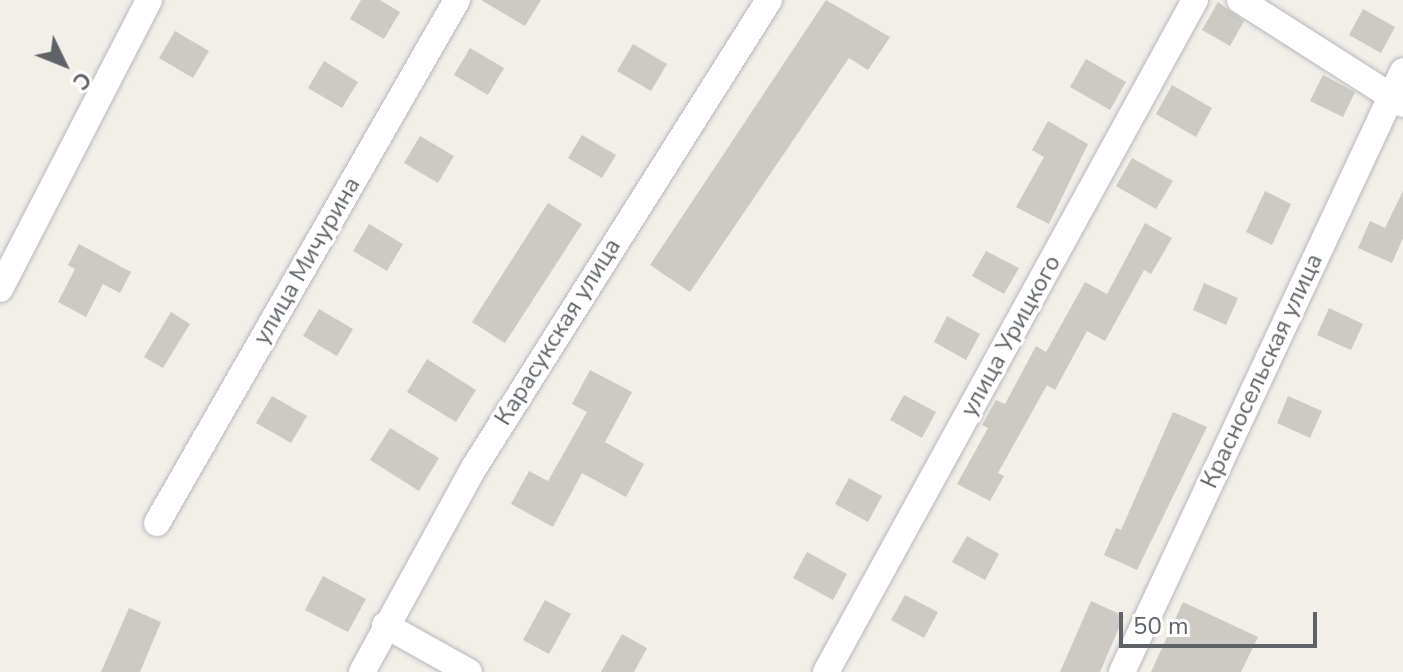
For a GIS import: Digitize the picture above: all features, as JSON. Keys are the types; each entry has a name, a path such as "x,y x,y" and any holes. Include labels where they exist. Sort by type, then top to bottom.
{"street":[{"path":"0,289 149,0"},
{"name":"улица Мичурина","path":"157,523 457,0"},
{"name":"Карасукская улица","path":"362,672 385,625 475,466 769,0"},
{"name":"улица Урицкого","path":"826,672 1195,0"},
{"path":"1240,0 1397,100"},
{"name":"Красносельская улица","path":"1122,672 1397,100 1403,71"},
{"path":"385,625 469,672"}],"building":[{"path":"361,0 380,0 400,12 384,39 350,19"},
{"path":"481,0 541,0 525,26"},
{"path":"826,0 890,37 868,70 849,58 690,292 650,265"},
{"path":"1218,2 1244,21 1230,46 1202,30"},
{"path":"1363,9 1395,27 1381,53 1349,35"},
{"path":"175,31 209,51 193,78 159,58"},
{"path":"633,44 667,64 651,91 617,71"},
{"path":"470,48 504,68 488,95 454,75"},
{"path":"1086,59 1126,82 1110,110 1070,87"},
{"path":"324,61 358,82 342,108 308,88"},
{"path":"1323,75 1355,92 1343,117 1310,101"},
{"path":"1172,85 1212,108 1196,137 1156,114"},
{"path":"1048,121 1088,144 1049,224 1016,207 1044,157 1032,150"},
{"path":"582,135 616,155 602,178 568,158"},
{"path":"420,136 454,156 438,183 404,163"},
{"path":"1132,158 1173,181 1156,209 1116,186"},
{"path":"1265,191 1291,204 1272,245 1246,232"},
{"path":"1403,191 1403,238 1392,263 1358,248 1370,221 1385,228"},
{"path":"548,203 582,224 505,343 472,322"},
{"path":"1145,223 1172,238 1151,274 1144,270 1105,341 1087,331 1055,390 1047,385 998,473 1004,476 990,501 957,484 988,428 982,425 996,400 1005,404 1036,346 1046,352 1085,282 1107,294"},
{"path":"369,224 403,244 387,271 353,251"},
{"path":"79,244 131,272 120,293 103,284 86,317 58,302 75,269 68,265"},
{"path":"986,251 1019,268 1004,294 972,276"},
{"path":"1204,283 1238,298 1226,325 1193,310"},
{"path":"1329,308 1363,324 1351,350 1317,335"},
{"path":"319,309 353,329 337,356 303,336"},
{"path":"171,312 190,324 163,368 144,357"},
{"path":"947,316 980,334 966,360 934,342"},
{"path":"427,359 476,390 456,422 407,392"},
{"path":"590,370 632,392 605,442 644,464 626,497 582,473 553,527 511,504 529,471 548,481 587,412 572,404"},
{"path":"904,395 936,412 922,438 890,420"},
{"path":"272,396 307,416 291,443 256,423"},
{"path":"1288,396 1322,411 1310,438 1277,423"},
{"path":"1173,412 1207,427 1137,570 1104,555 1116,528 1121,530"},
{"path":"390,428 439,458 419,491 370,460"},
{"path":"849,478 882,496 868,522 835,504"},
{"path":"967,536 999,554 985,580 952,562"},
{"path":"807,552 847,574 833,600 793,578"},
{"path":"323,576 366,599 348,632 305,610"},
{"path":"905,595 938,612 924,638 891,620"},
{"path":"545,600 571,614 549,654 523,640"},
{"path":"1091,601 1124,616 1100,672 1060,672"},
{"path":"1183,602 1258,637 1241,672 1151,672"},
{"path":"129,608 161,622 140,672 101,672"},
{"path":"622,634 647,648 634,672 601,672"}]}
